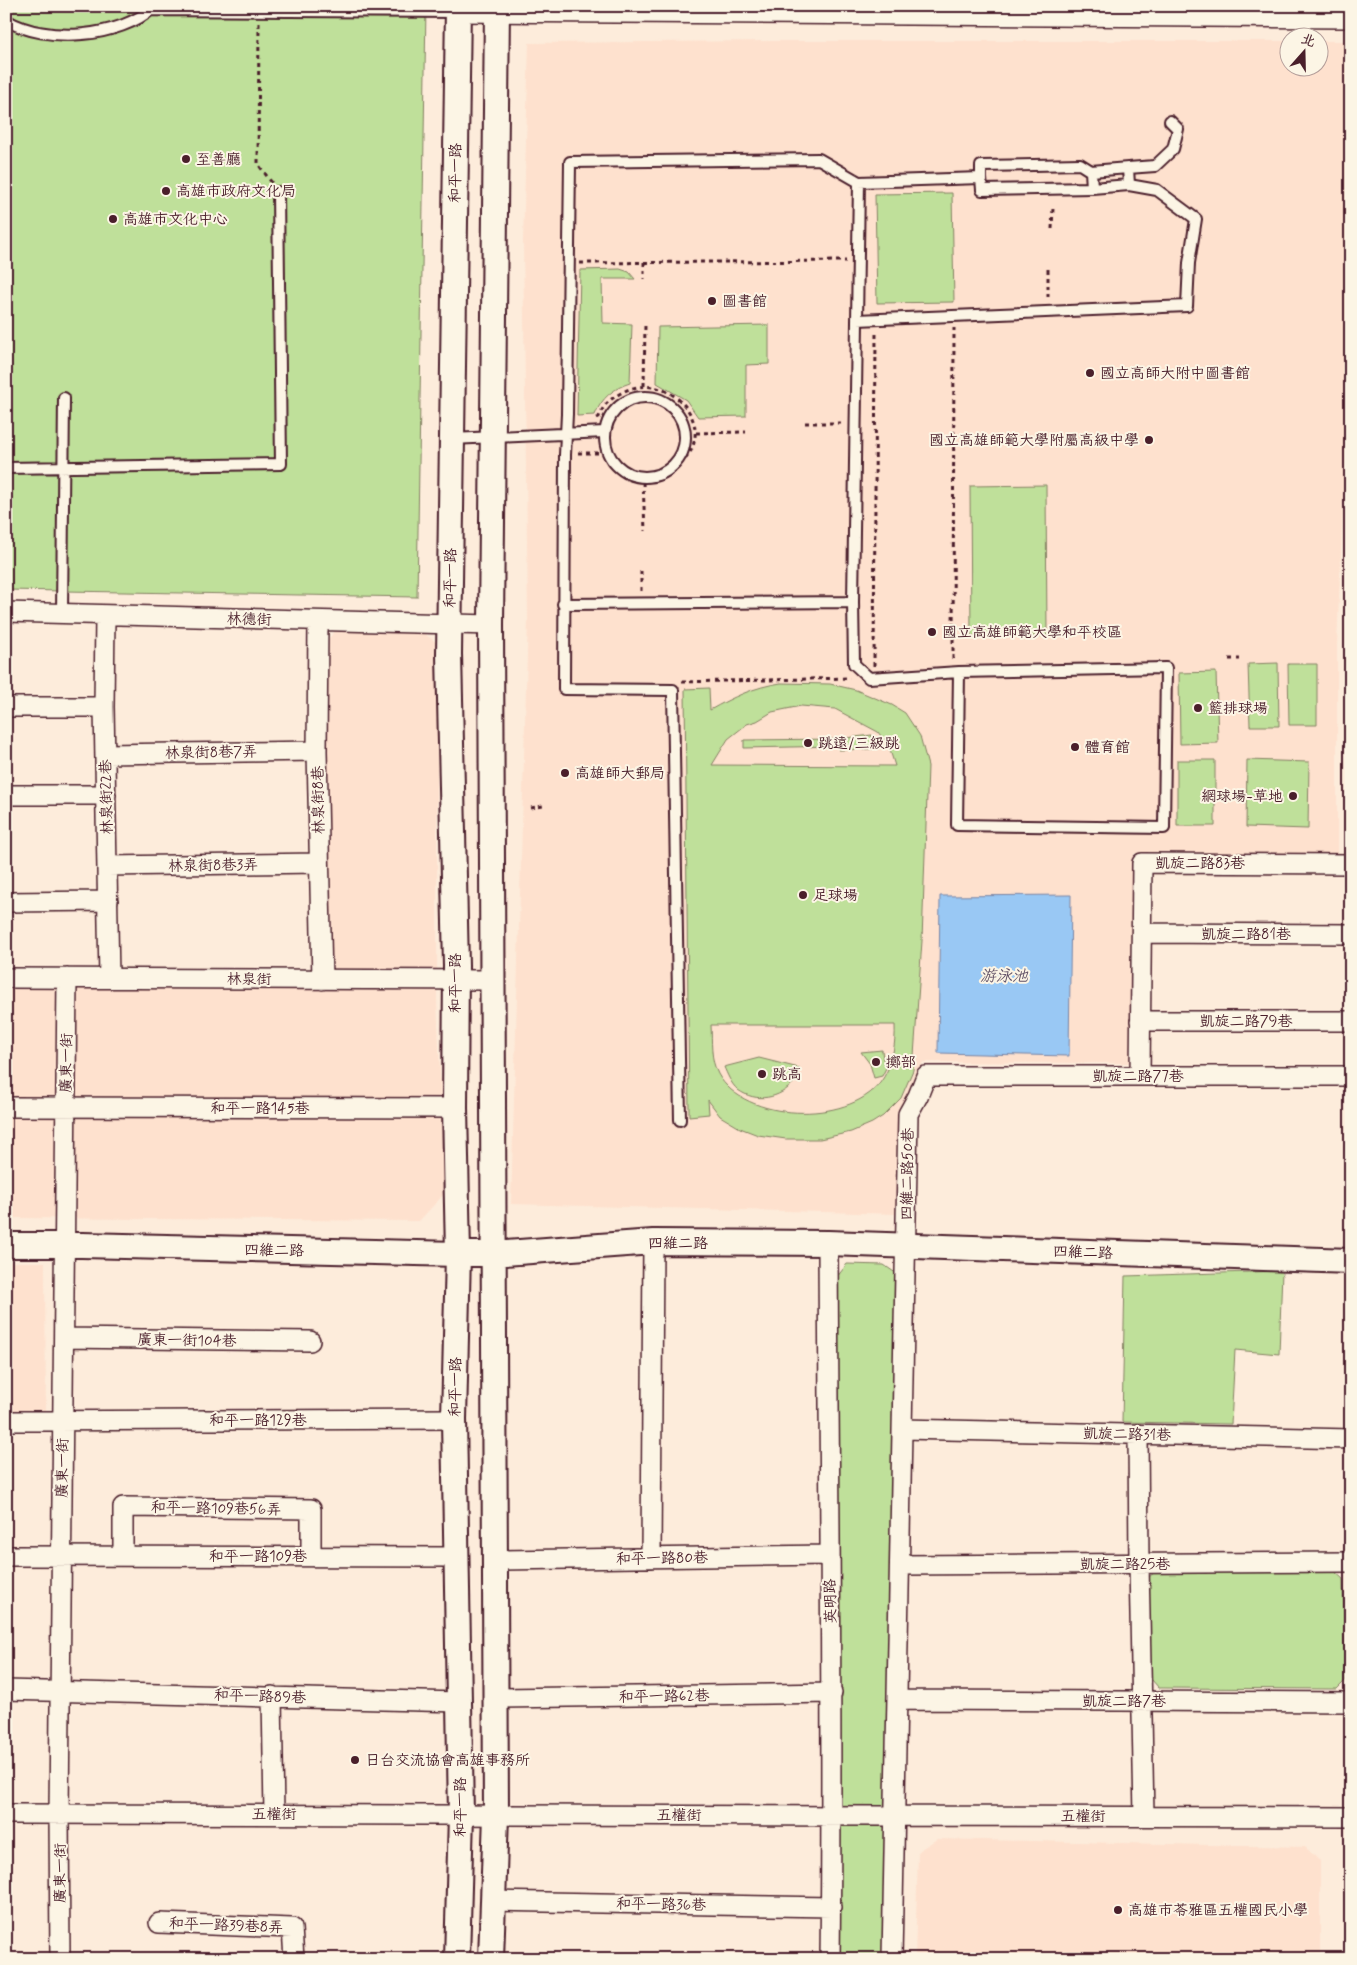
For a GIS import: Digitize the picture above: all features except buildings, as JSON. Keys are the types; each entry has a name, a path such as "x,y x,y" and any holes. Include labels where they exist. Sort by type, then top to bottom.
{"street":[{"path":"458,9 1152,12 1351,18"},
{"name":"和平一路","path":"457,1959 460,1815 454,1419 458,1254 455,1108 456,980 449,624 458,9"},
{"path":"490,1959 496,1815 491,625 497,9"},
{"name":"林德街","path":"6,612 491,625"},
{"name":"林泉街22巷","path":"105,615 104,707 109,978"},
{"name":"林泉街8巷","path":"318,621 317,751 322,980"},
{"path":"6,707 104,707"},
{"name":"林泉街8巷7弄","path":"105,754 317,751"},
{"path":"6,795 106,795"},
{"name":"林泉街8巷3弄","path":"107,866 319,863"},
{"name":"凱旋二路83巷","path":"1140,1076 1142,863 1351,864"},
{"path":"6,902 108,901"},
{"name":"凱旋二路81巷","path":"1142,933 1351,934"},
{"name":"林泉街","path":"6,978 492,980"},
{"name":"廣東一街","path":"60,1959 59,1814 67,978"},
{"name":"凱旋二路79巷","path":"1140,1021 1351,1021"},
{"name":"凱旋二路77巷","path":"926,1076 1351,1076"},
{"name":"四維二路50巷","path":"906,1246 908,1114 926,1076"},
{"name":"和平一路145巷","path":"6,1107 455,1108"},
{"path":"651,1558 652,1242"},
{"name":"四維二路","path":"6,1245 493,1254 652,1242 828,1243 1351,1261"},
{"name":"英明路","path":"828,1243 829,1555 832,1693 830,1959"},
{"path":"892,1959 906,1246"},
{"name":"廣東一街104巷","path":"64,1338 310,1341"},
{"name":"和平一路129巷","path":"6,1421 454,1419"},
{"name":"凱旋二路31巷","path":"902,1429 1351,1439"},
{"path":"1138,1434 1144,1816"},
{"name":"和平一路109巷56弄","path":"123,1556 123,1507 311,1508 311,1556"},
{"name":"和平一路80巷","path":"494,1560 829,1555"},
{"name":"和平一路109巷","path":"6,1556 456,1556"},
{"name":"凱旋二路25巷","path":"900,1566 1351,1562"},
{"name":"和平一路89巷","path":"6,1690 458,1702"},
{"name":"和平一路62巷","path":"496,1698 832,1693"},
{"path":"272,1696 274,1814"},
{"name":"凱旋二路7巷","path":"897,1700 1351,1702"},
{"name":"五權街","path":"6,1814 1351,1817"},
{"name":"和平一路36巷","path":"492,1901 831,1907"},
{"name":"和平一路39巷8弄","path":"159,1922 292,1928 294,1959"}],"lane":[{"path":"6,20 46,34 82,35 118,27 153,8 259,11 458,9"},
{"path":"857,320 1187,306 1189,262 1196,220 1157,190 1129,184 1092,188 982,190 981,166 1080,164 1091,171 1156,166 1173,149 1178,129 1170,121"},
{"path":"680,1120 673,690 564,689 570,162 819,159 858,182 981,178"},
{"path":"1128,168 1129,184"},
{"path":"1091,171 1092,188"},
{"path":"858,182 852,602 854,664 869,678 956,667 1166,668 1164,828 958,825 956,667"},
{"path":"6,468 281,464 278,192"},
{"path":"640,397 653,398 666,403 676,412 682,423 685,436 683,449 677,460 668,470 656,475 643,477 630,474 619,467 611,457 606,445 605,432 609,419 617,409 628,401 640,397"},
{"path":"62,614 64,398"},
{"path":"452,439 605,432"},
{"path":"564,604 852,602"}],"path":[{"path":"259,11 258,164 278,192"},
{"path":"1052,229 1053,208"},
{"path":"576,263 858,261"},
{"path":"644,262 644,279"},
{"path":"1048,269 1048,312"},
{"path":"954,320 956,667"},
{"path":"644,386 645,324"},
{"path":"876,331 874,667 883,667"},
{"path":"571,452 606,453 610,462 623,478 643,482 656,480 681,464 694,444 696,433 694,421 684,405 677,398 657,387 644,386 626,390 612,398 601,410 599,418 590,418"},
{"path":"805,423 850,423"},
{"path":"696,433 746,432"},
{"path":"643,482 645,531"},
{"path":"641,571 642,600"},
{"path":"1229,659 1240,659"},
{"path":"673,690 681,682 869,678"},
{"path":"531,808 543,806"}],"shaded area":[{"name":"國立高雄師範大學和平校區","path":"1280,41 1280,78 1330,78 1330,41 1350,41 1348,385 1337,645 1337,854 1134,853 1132,1063 923,1062 912,1088 897,1111 899,1214 511,1204 528,619 523,240 529,43"},
{"path":"337,629 418,629 437,643 437,999 445,1193 419,1221 6,1218 6,986 333,987 324,644"},
{"path":"6,1262 45,1262 46,1430 6,1431"},
{"name":"高雄市苓雅區五權國民小學","path":"937,1839 1305,1847 1320,1861 1320,1959 915,1959 918,1851"}],"green space":[{"path":"6,6 426,6 417,597 6,590"},
{"path":"952,193 954,302 877,303 875,194"},
{"path":"620,269 629,272 635,279 602,279 603,323 632,324 630,383 609,394 595,415 577,416 580,270"},
{"path":"769,325 769,364 746,365 746,416 698,417 686,400 657,383 658,327"},
{"path":"1046,485 1047,636 971,636 970,486"},
{"path":"1278,663 1279,726 1250,726 1248,664"},
{"path":"1288,664 1317,664 1317,725 1289,725"},
{"name":"籃排球場","path":"1216,672 1218,743 1180,744 1179,673"},
{"name":"足球場","path":"781,683 830,684 856,690 892,705 905,713 920,736 928,766 922,941 913,1070 901,1098 883,1116 851,1132 820,1139 786,1139 758,1135 740,1128 720,1116 708,1100 709,1114 689,1116 685,689 709,688 710,710 744,693","holes":["801,706 835,709 878,732 889,747 895,766 712,765 728,739 747,724 757,721 772,712","711,1025 895,1025 895,1040 888,1070 880,1083 865,1097 844,1106 821,1111 796,1112 772,1109 750,1102 731,1090 715,1068"]},
{"name":"跳遠/三級跳","path":"872,735 873,749 839,750 838,746 744,748 744,740 837,739"},
{"name":"籃排球場","path":"1177,760 1215,760 1215,826 1177,826"},
{"path":"1247,760 1309,762 1308,829 1246,827"},
{"name":"擲部","path":"882,1050 883,1059 887,1066 882,1076 874,1078 870,1064 861,1052"},
{"name":"跳高","path":"759,1058 799,1068 795,1081 782,1092 767,1097 752,1097 738,1090 731,1082 724,1067"},
{"path":"847,1264 884,1265 897,1274 885,1959 829,1959 837,1277"},
{"path":"1282,1271 1279,1354 1235,1350 1231,1424 1122,1422 1125,1276"},
{"path":"1156,1571 1334,1571 1343,1579 1345,1681 1337,1689 1159,1688 1151,1679 1148,1578"}],"water":[{"name":"游泳池","path":"1071,895 1069,1056 938,1053 940,896"}],"place":[{"name":"至善廳","path":"186,159"},
{"name":"高雄市政府文化局","path":"166,191"},
{"name":"高雄市文化中心","path":"113,219"},
{"name":"圖書館","path":"712,301"},
{"name":"國立高師大附中圖書館","path":"1090,373"},
{"name":"國立高雄師範大學附屬高級中學","path":"1149,440"},
{"name":"國立高雄師範大學和平校區","path":"932,632"},
{"name":"籃排球場","path":"1198,708"},
{"name":"跳遠/三級跳","path":"808,743"},
{"name":"體育館","path":"1075,747"},
{"name":"高雄師大郵局","path":"565,773"},
{"name":"網球場-草地","path":"1293,796"},
{"name":"足球場","path":"803,895"},
{"name":"擲部","path":"876,1062"},
{"name":"跳高","path":"762,1074"},
{"name":"日台交流協會高雄事務所","path":"355,1760"},
{"name":"高雄市苓雅區五權國民小學","path":"1118,1910"}]}
